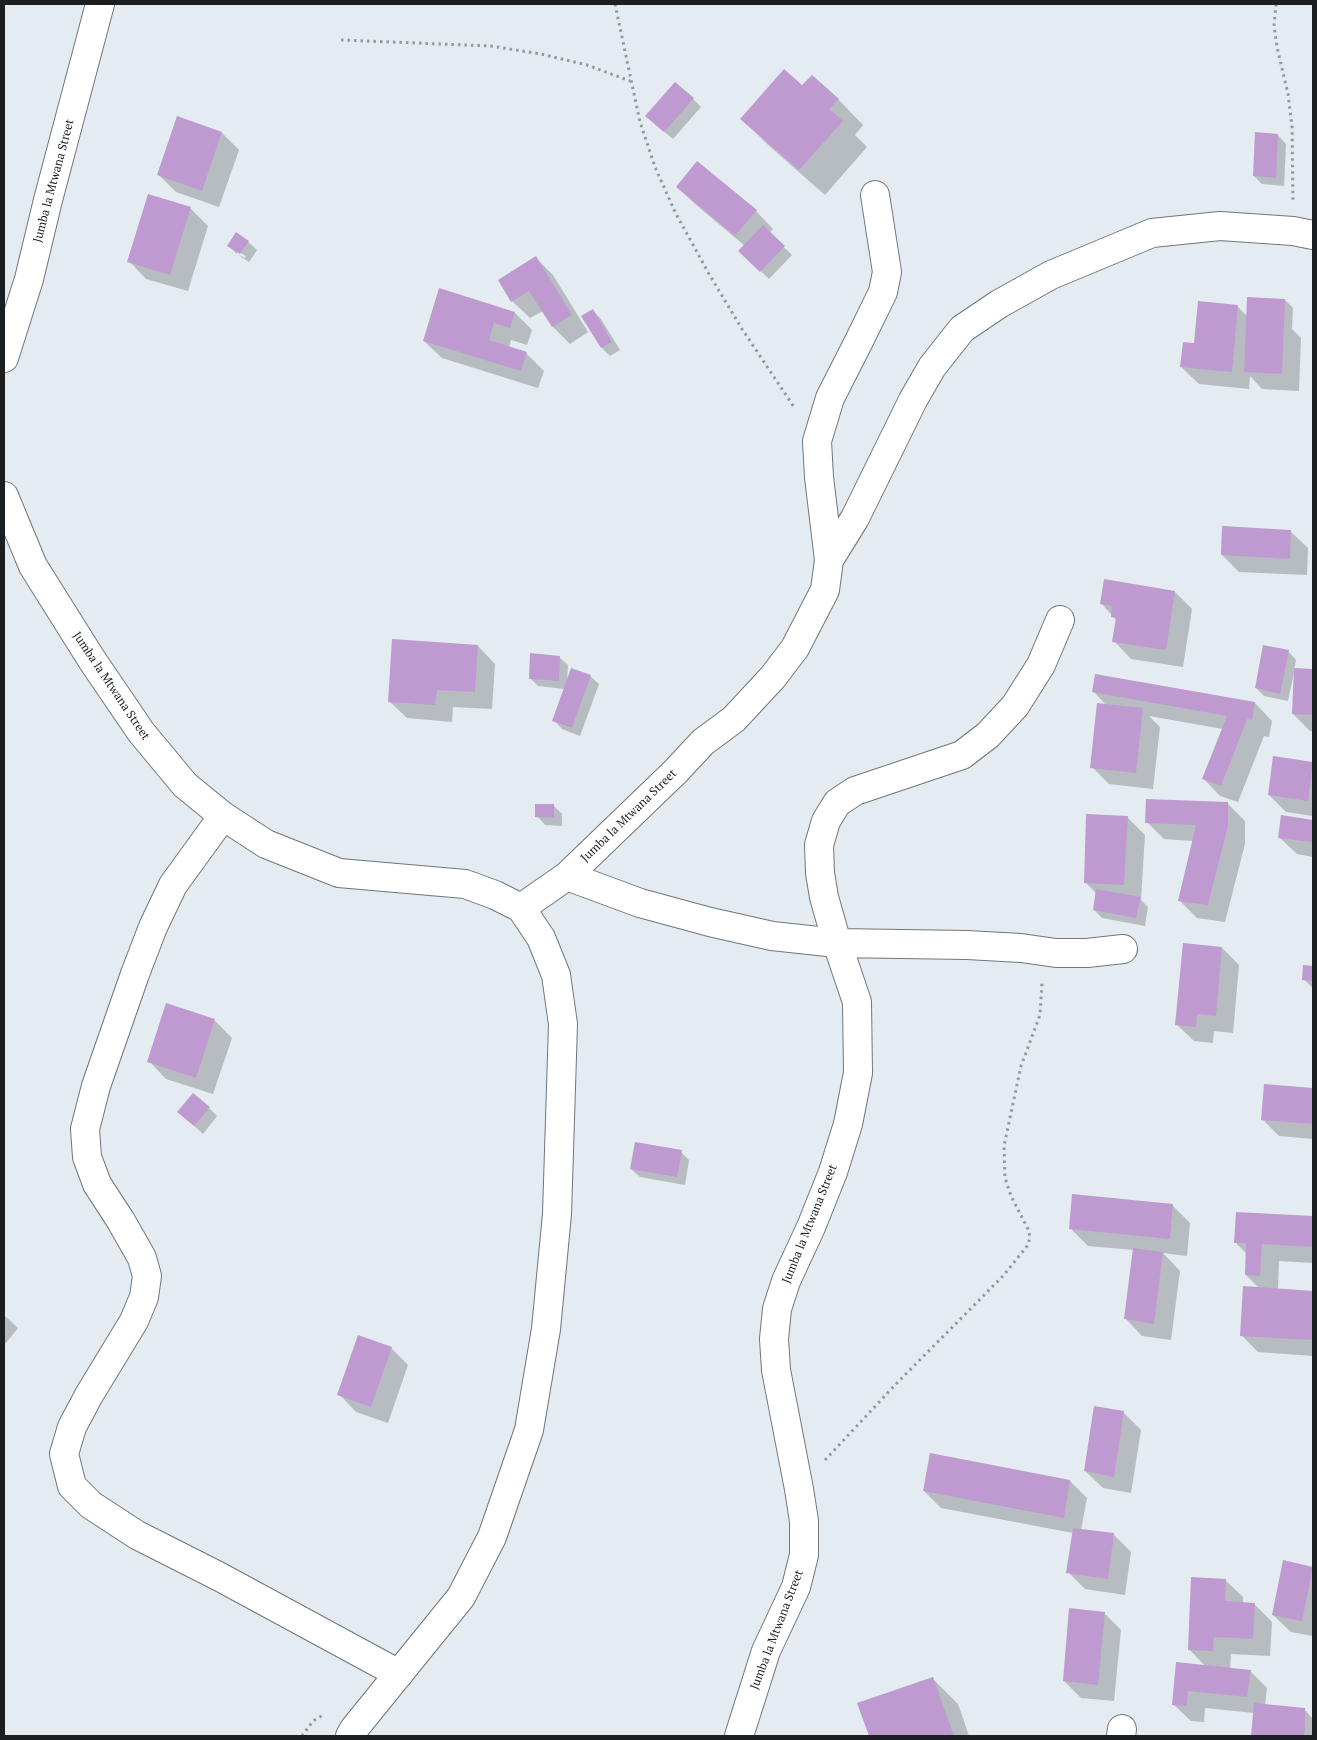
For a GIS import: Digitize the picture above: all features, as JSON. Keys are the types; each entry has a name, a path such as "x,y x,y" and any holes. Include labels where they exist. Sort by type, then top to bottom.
{"street":[{"name":"Jumba la Mtwana Street","path":"4,358 29,279 100,4"},
{"path":"829,560 818,477 817,441 830,398 883,292 887,272 875,195"},
{"path":"829,560 855,518 912,400 932,367 962,329 999,304 1051,275 1152,232 1220,226 1303,233"},
{"name":"Jumba la Mtwana Street","path":"4,496 33,566 92,660 141,732 185,784 223,816 266,844 339,873 465,884 496,895 521,908 541,938 556,975 563,1024 557,1214 546,1329 529,1430 492,1538 462,1597 350,1736"},
{"name":"Jumba la Mtwana Street","path":"521,908 567,876 675,772 703,742 734,719 773,677 795,648 825,590 829,560"},
{"name":"Jumba la Mtwana Street","path":"739,1736 766,1651 796,1587 804,1555 804,1521 776,1370 774,1339 778,1309 786,1281 811,1228 833,1172 848,1124 858,1073 857,1002 837,944 824,897 820,873 819,845 826,821 837,803 855,791 962,755 988,734 1015,706 1041,665 1060,620"},
{"path":"223,816 173,885 153,927 96,1086 85,1129 87,1157 98,1184 122,1221 142,1258 147,1276 144,1298 134,1321 72,1427 64,1454 72,1486 91,1505 137,1535 220,1577 399,1674"},
{"path":"567,876 640,903 772,936 837,944 967,945 1073,953 1123,949"}],"path":[{"path":"615,4 640,122 655,167 675,212 742,329 817,441"},
{"path":"1276,4 1274,26 1288,94 1303,233"},
{"path":"340,40 491,46 541,54 587,65 630,82"},
{"path":"799,1489 895,1385 1003,1276 1028,1245 1030,1237 1028,1229 1004,1178 1004,1146 1021,1066 1040,1015 1042,976 1038,950"}],"building":[{"path":"784,69 802,85 812,75 839,99 829,109 843,121 799,170 740,119"},
{"path":"675,82 694,98 664,132 645,116"},
{"path":"177,116 222,132 202,191 157,175"},
{"path":"1255,132 1278,134 1276,178 1253,176"},
{"path":"697,161 757,210 735,236 676,187"},
{"path":"148,194 191,207 170,275 127,262"},
{"path":"763,225 785,246 760,272 738,251"},
{"path":"236,232 249,241 240,254 227,246"},
{"path":"536,256 572,315 552,327 529,291 511,302 498,280"},
{"path":"439,288 515,312 510,328 494,323 489,340 527,352 521,371 423,341"},
{"path":"1247,297 1285,299 1282,374 1244,372"},
{"path":"1198,301 1238,305 1232,372 1180,367 1183,342 1194,343"},
{"path":"593,309 612,342 601,348 581,316"},
{"path":"1222,526 1291,530 1290,559 1221,555"},
{"path":"1104,579 1175,591 1166,650 1112,642 1116,618 1111,617 1112,606 1100,604"},
{"path":"392,639 478,645 475,692 437,690 435,705 388,702"},
{"path":"1263,645 1289,650 1280,694 1255,688"},
{"path":"530,653 560,656 559,681 529,679"},
{"path":"571,668 591,675 572,728 552,721"},
{"path":"1294,668 1313,669 1313,715 1292,714"},
{"path":"1095,674 1255,702 1252,720 1247,719 1221,786 1202,779 1227,716 1092,692"},
{"path":"1097,703 1143,708 1136,773 1090,768"},
{"path":"1273,756 1313,762 1308,801 1268,795"},
{"path":"1146,799 1228,802 1228,826 1208,905 1178,901 1196,825 1145,823"},
{"path":"535,804 554,804 554,818 535,817"},
{"path":"1086,814 1128,816 1124,885 1084,883"},
{"path":"1281,815 1313,820 1313,842 1278,838"},
{"path":"1096,889 1141,897 1136,918 1093,910"},
{"path":"1183,943 1222,947 1216,1016 1197,1014 1196,1027 1175,1025"},
{"path":"1303,965 1313,966 1313,981 1302,980"},
{"path":"166,1003 215,1019 196,1078 147,1062"},
{"path":"1264,1084 1313,1088 1313,1124 1261,1120"},
{"path":"193,1093 210,1107 194,1126 177,1112"},
{"path":"635,1142 682,1150 677,1177 630,1169"},
{"path":"1072,1194 1173,1204 1170,1239 1069,1229"},
{"path":"1236,1212 1313,1216 1313,1247 1262,1244 1260,1276 1245,1275 1246,1243 1234,1243"},
{"path":"1133,1248 1163,1252 1154,1324 1124,1319"},
{"path":"1243,1286 1313,1291 1313,1340 1240,1336"},
{"path":"358,1335 392,1347 371,1407 337,1395"},
{"path":"1094,1406 1124,1411 1114,1477 1084,1471"},
{"path":"930,1453 1070,1480 1064,1518 923,1491"},
{"path":"1073,1528 1114,1533 1108,1579 1066,1573"},
{"path":"1283,1560 1313,1567 1302,1621 1272,1615"},
{"path":"1191,1577 1226,1579 1225,1601 1255,1603 1253,1639 1214,1637 1213,1651 1188,1650"},
{"path":"1069,1608 1105,1612 1098,1685 1063,1681"},
{"path":"1176,1662 1251,1670 1247,1697 1188,1691 1187,1706 1172,1705"},
{"path":"933,1677 954,1736 869,1736 857,1703"},
{"path":"1254,1703 1305,1708 1304,1736 1251,1736"}]}
